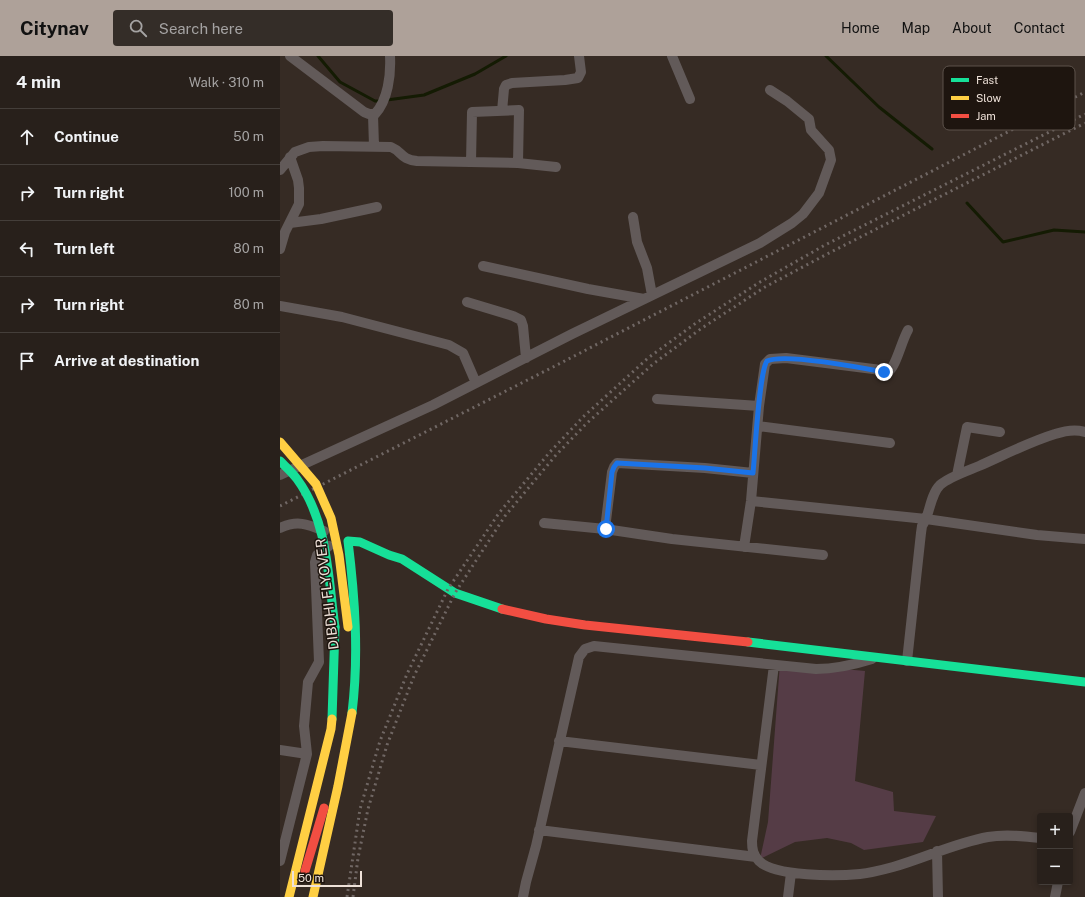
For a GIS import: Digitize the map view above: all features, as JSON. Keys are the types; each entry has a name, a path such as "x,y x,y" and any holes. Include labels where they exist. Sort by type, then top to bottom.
{"street":[{"path":"290,56 364,112 376,112"},
{"path":"374,146 376,112 388,88 390,56"},
{"path":"502,111 504,89 506,85 512,83 578,78 581,72 578,56"},
{"path":"672,56 690,100"},
{"path":"280,475 434,405 648,297 704,271 777,233 804,214 819,194 830,164 831,156 829,150 811,130 809,119 787,101 770,90"},
{"path":"471,162 472,112 519,110 518,163"},
{"path":"280,170 290,156 301,149 309,147 374,146 393,148 404,158 411,161 518,163 556,167"},
{"path":"280,249 284,236 299,204 298,180 290,156"},
{"path":"290,223 377,207"},
{"path":"633,216 637,242 647,268 648,297"},
{"path":"484,266 588,289 648,297"},
{"path":"468,302 513,316 521,320 523,326 526,358"},
{"path":"280,306 342,317 450,345 463,353 476,384"},
{"path":"744,547 751,501 759,406 765,364 770,360 786,358 888,371 892,368 901,342 908,330"},
{"path":"657,399 759,406"},
{"path":"758,426 890,443"},
{"path":"958,475 967,427 1000,432"},
{"path":"907,661 922,526 936,492 941,485 958,475 1032,442 1066,431 1081,430 1085,432"},
{"name":"DIBDHI FLYOVER","path":"280,442 316,484 331,518 339,556 348,627 348,680 345,719 339,752 308,859 303,882"},
{"name":"DIBDHI FLYOVER","path":"280,461 298,480 314,507 320,522 327,561 335,627 331,729 289,897"},
{"path":"606,529 612,472 617,463 705,468 753,473"},
{"path":"751,501 926,519 1037,535 1085,539"},
{"path":"280,528 298,523 311,526 348,541"},
{"path":"544,523 606,529 672,539 823,556"},
{"path":"280,861 281,849 307,754 304,726 308,682 319,662 315,562 318,555 330,545 348,541 360,542 388,555 402,559 455,593 492,606 539,618 585,625 1001,671 1085,682"},
{"path":"313,897 339,790 353,701 356,620 348,541"},
{"path":"523,897 579,657 585,649 594,646 816,669 847,667 878,657"},
{"path":"774,665 752,842 753,852 759,862 772,868 791,873 861,874 898,866 918,860 938,851 989,837 1014,835 1037,838"},
{"path":"559,741 761,765"},
{"path":"280,750 307,754"},
{"path":"1073,827 1081,812 1085,793"},
{"path":"539,830 756,857"},
{"path":"938,851 938,897"},
{"path":"788,897 791,873"},
{"path":"1055,897 1057,885"}],"shaded area":[{"path":"780,663 865,671 855,781 893,792 894,811 936,816 923,842 864,850 851,843 827,838 795,842 760,859 768,822"}],"waterway":[{"path":"318,56 340,82 375,101 381,101"},
{"path":"387,100 424,95 475,74 506,56"},
{"path":"826,56 879,107 932,149"},
{"path":"967,203 1003,242 1054,230 1085,232"}],"railway":[{"path":"1075,97 1085,92"},
{"path":"1075,119 1085,114"},
{"path":"1075,128 1085,123"},
{"path":"280,506 1011,130"},
{"path":"347,897 360,809 380,741 407,674 448,589 499,513 549,453 583,417 648,358 696,323 760,282 825,245 1053,130"},
{"path":"353,897 358,858 368,809 387,745 414,676 455,593 505,516 556,455 587,423 653,364 702,328 765,287 1071,130"}],"traffic: fast":[{"path":"280,461 297,479 307,495 321,531 328,569 335,627"},
{"path":"352,713 356,648 353,584 348,541 360,542 402,559 455,593 502,609"},
{"path":"332,719 335,627"},
{"path":"748,642 1085,682"}],"traffic: slow":[{"path":"280,442 316,484 331,518 339,555 348,627"},
{"path":"313,897 338,786 352,713"},
{"path":"289,897 331,729 332,719"}],"traffic: jam":[{"path":"502,609 546,619 585,625 748,642"},
{"path":"305,871 324,808"}],"route":[{"path":"606,529 612,472 615,464 617,463 621,462 705,468 753,473 759,406 764,368 767,361 775,358 786,358 884,372"}]}
